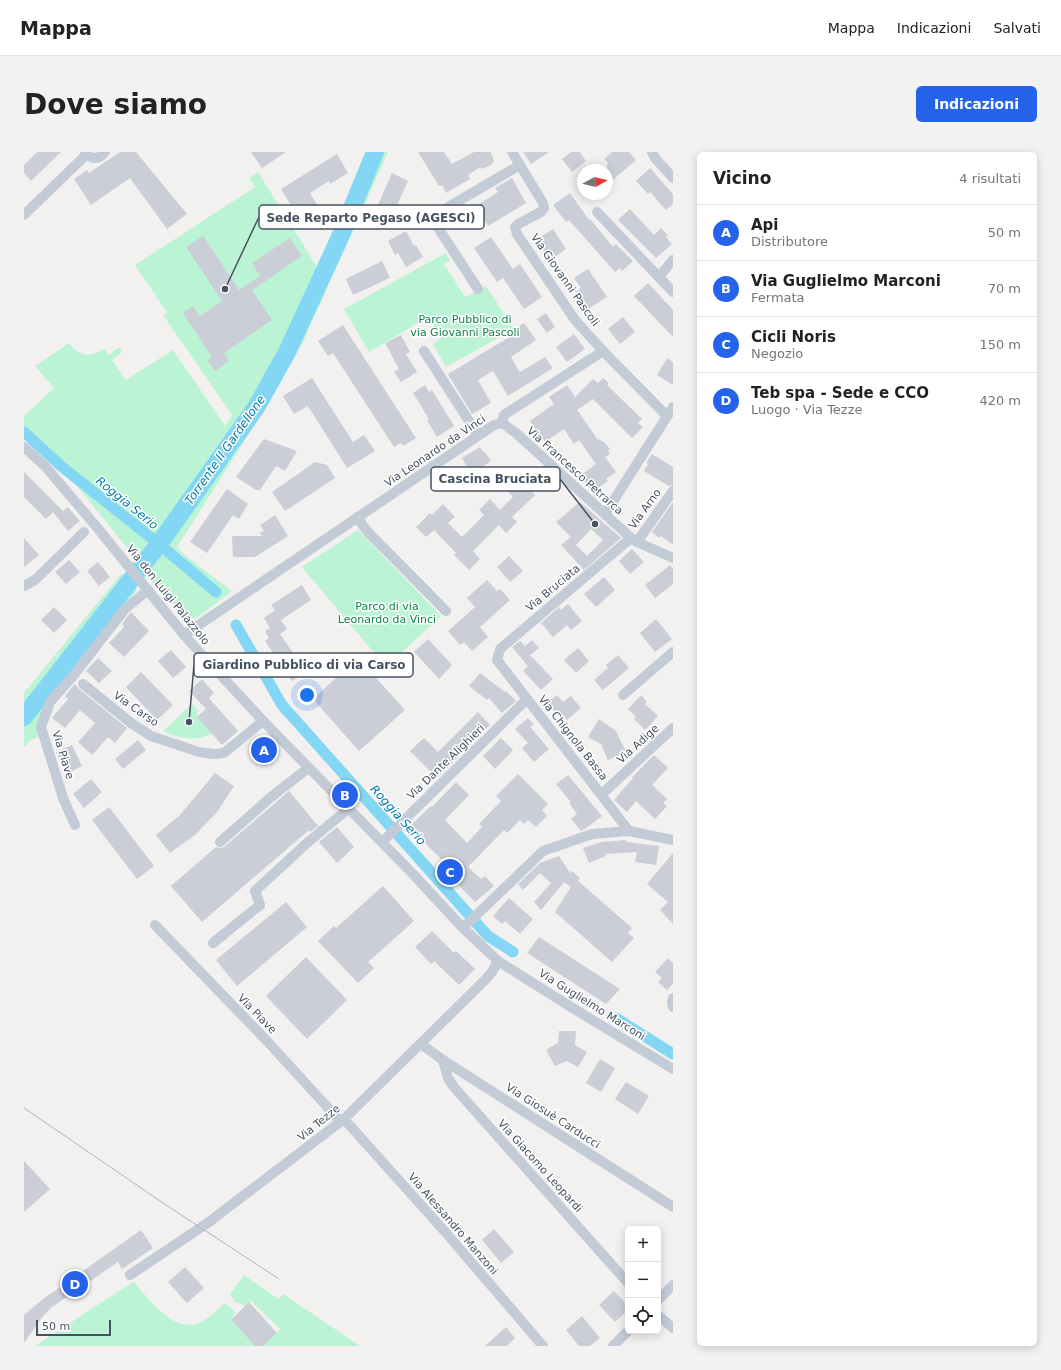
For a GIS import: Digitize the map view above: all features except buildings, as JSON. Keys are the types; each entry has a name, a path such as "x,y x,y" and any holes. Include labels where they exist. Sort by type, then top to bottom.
{"street":[{"path":"24,215 86,153 90,157 97,158 101,157 105,152"},
{"name":"Via Giovanni Pascoli","path":"512,152 543,203 544,208 541,212 515,226 517,234 575,320 603,351 667,416"},
{"path":"652,152 655,158 673,178"},
{"path":"478,289 431,217 520,165"},
{"path":"597,212 673,292"},
{"path":"659,277 673,260"},
{"path":"424,351 478,435"},
{"name":"Via Leonardo da Vinci","path":"184,635 478,435 494,425 502,423 504,415 603,351"},
{"path":"605,514 673,407"},
{"name":"Via Francesco Petrarca","path":"502,423 634,540 673,558"},
{"name":"Via don Luigi Palazzolo","path":"24,447 44,466 95,524 184,635 263,721 412,873 463,928"},
{"name":"Via Arno","path":"634,540 673,491"},
{"path":"357,517 366,530 446,611"},
{"path":"24,586 35,580 84,532"},
{"name":"Via Bruciata","path":"497,660 500,649 634,540"},
{"name":"Via Piave","path":"75,825 63,798 41,728 50,702 73,676 125,609 145,586"},
{"path":"623,695 673,652"},
{"name":"Via Chignola Bassa","path":"497,660 602,794 629,831"},
{"name":"Via Carso","path":"83,684 131,723 151,736 199,752 212,754 224,753 263,721"},
{"name":"Via Dante Alighieri","path":"382,842 527,699"},
{"name":"Via Adige","path":"602,794 673,728"},
{"path":"220,842 270,798 308,768"},
{"path":"213,944 260,905 255,891 307,843 348,809"},
{"path":"463,928 543,851 592,834 629,831 673,840"},
{"name":"Via Piave","path":"155,924 342,1120"},
{"name":"Via Guglielmo Marconi","path":"463,928 498,961 673,1069"},
{"name":"Via Tezze","path":"130,1276 209,1222 342,1120 485,980 492,972 498,961"},
{"path":"673,998 673,1007"},
{"name":"Via Giosuè Carducci","path":"421,1044 443,1060 673,1207"},
{"name":"Via Giacomo Leopardi","path":"443,1060 448,1078 453,1086 625,1280"},
{"name":"Via Alessandro Manzoni","path":"342,1120 447,1234 543,1346"},
{"path":"660,1298 673,1285"},
{"path":"661,1318 673,1328"},
{"path":"613,1346 625,1334"}],"green space":[{"path":"367,152 388,152 303,342 270,401 177,547 187,557 232,591 198,617 189,618 178,610 166,595 164,597 149,578 145,570 78,487 24,435 24,416 54,388 35,366 69,343 77,351 85,355 93,354 104,349 109,355 119,347 122,352 112,360 126,380 173,350 225,426 232,415 163,315 167,312 135,265 255,187 249,178 258,172 317,267"},
{"name":"Parco Pubblico di via Giovanni Pascoli","path":"446,253 450,260 444,264 465,297 486,286 514,329 446,367 433,344 441,338 428,317 369,352 344,309"},
{"name":"Parco di via Leonardo da Vinci","path":"358,530 441,616 386,667 302,567"},
{"path":"122,573 137,590 46,707 40,736 31,740 24,747 24,693"},
{"path":"192,704 199,711 196,713 214,733 201,738 183,738 163,731"},
{"path":"244,1275 278,1299 283,1294 360,1346 263,1346 280,1329 251,1301 245,1306 235,1302 230,1294"},
{"path":"134,1281 166,1316 174,1321 184,1324 193,1324 203,1321 225,1303 235,1312 231,1320 255,1346 35,1346"}],"waterway":[{"name":"Torrente Il Gardellone","path":"24,717 159,544 257,406 287,352 341,235 375,152"},
{"name":"Roggia Serio","path":"24,432 61,466 159,544 216,592"},
{"name":"Roggia Serio","path":"236,625 282,705 488,936 513,952"},
{"path":"616,1018 673,1054"}],"tram line":[{"path":"24,1108 163,1203 279,1279"}],"place":[{"name":"Sede Reparto Pegaso (AGESCI)","path":"225,289"},
{"name":"Cascina Bruciata","path":"595,524"},
{"name":"Giardino Pubblico di via Carso","path":"189,722"},
{"name":"Api","path":"264,750"},
{"name":"Via Guglielmo Marconi","path":"345,795"},
{"name":"Cicli Noris","path":"450,872"},
{"name":"Teb spa - Sede e CCO","path":"75,1284"}]}
